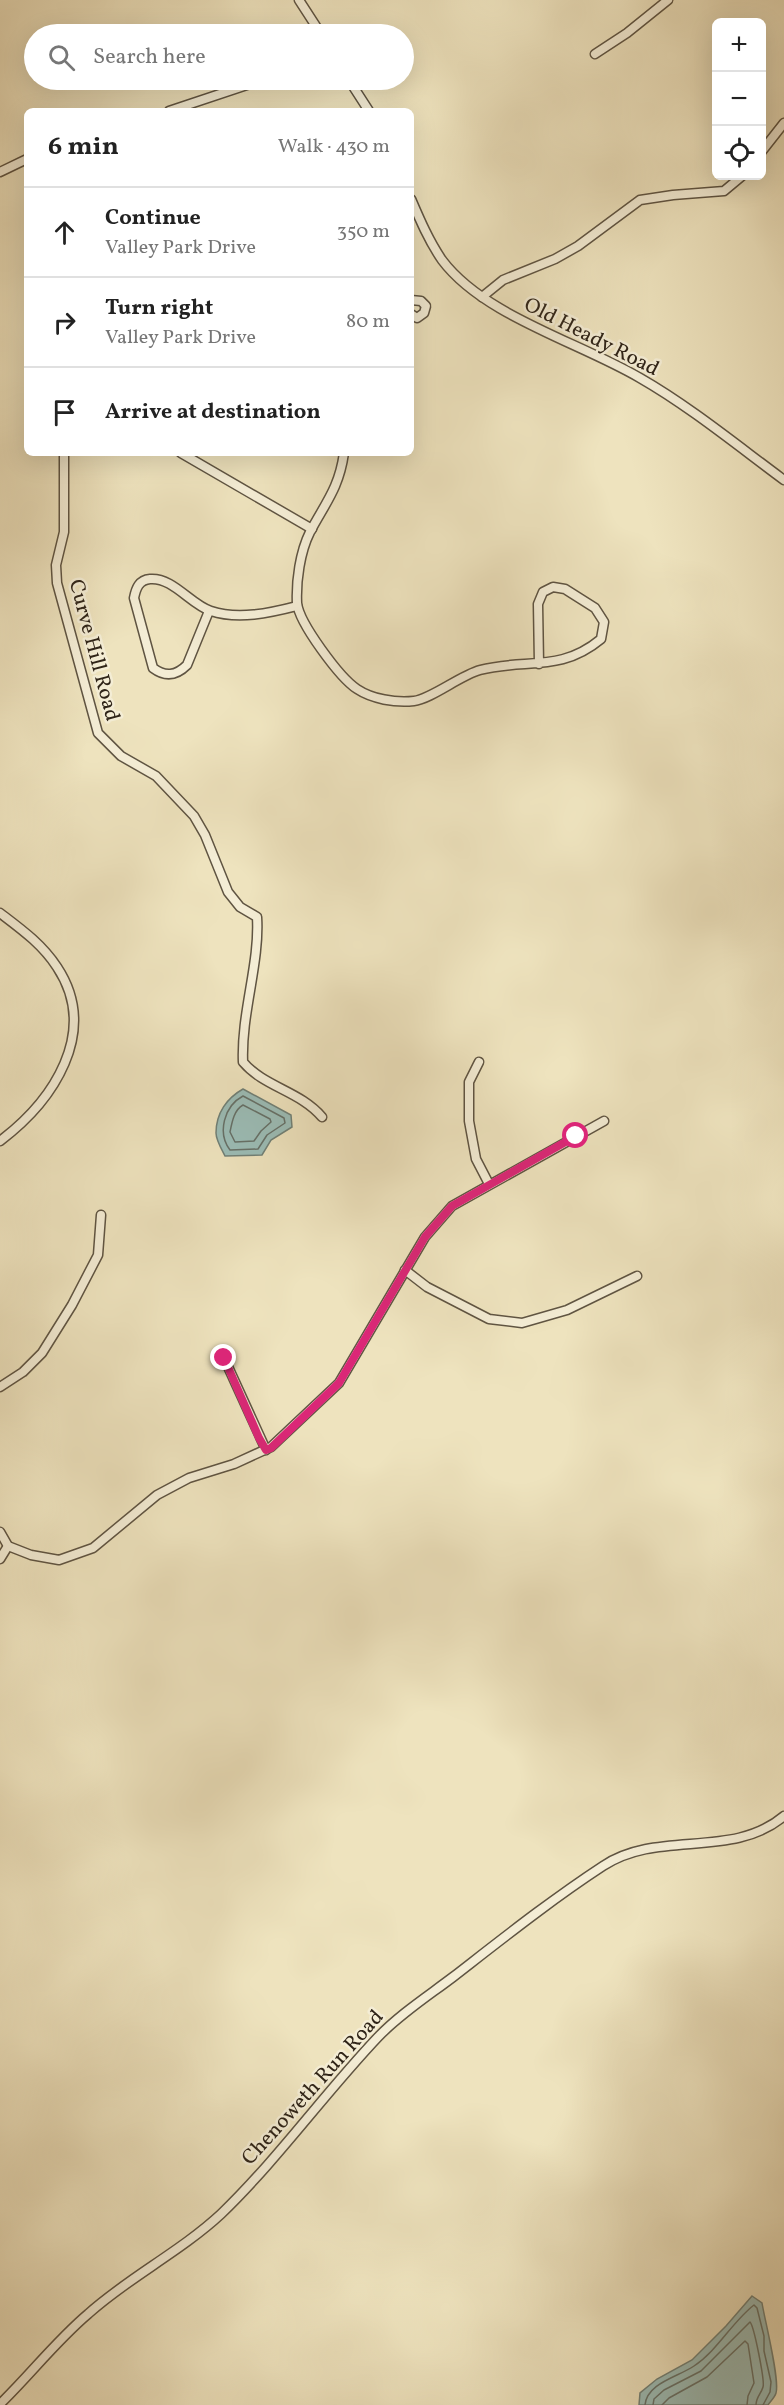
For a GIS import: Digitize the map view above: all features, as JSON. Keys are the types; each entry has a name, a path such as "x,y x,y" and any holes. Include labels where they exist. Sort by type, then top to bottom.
{"street":[{"path":"299,0 315,24"},
{"path":"595,54 646,19 668,0"},
{"path":"195,107 237,90"},
{"path":"355,90 367,108"},
{"path":"766,146 784,123"},
{"path":"0,172 24,160"},
{"path":"482,297 503,280 555,259 578,246 640,200 724,191 737,180"},
{"name":"Old Heady Road","path":"414,205 430,240 442,259 482,297 516,316 593,352 641,379 784,480"},
{"path":"414,300 422,301 426,306 424,314 417,318 414,316"},
{"name":"Curve Hill Road","path":"64,456 64,532 57,560 56,577 95,728 98,734 121,756 156,776 194,816 206,835 225,885 240,907 258,916 244,1022 243,1062 253,1074 312,1105 322,1117"},
{"path":"186,456 312,529"},
{"path":"343,456 333,493 312,529 298,573 297,606 327,658 356,689 382,699 416,701 479,670 515,664 539,664 570,658 588,650 601,639 604,622 595,608 565,590 553,587 543,592 538,603 539,664"},
{"path":"209,611 187,665 181,672 171,675 160,674 153,668 134,598 136,588 142,581 151,578 162,581 209,611 236,616 297,606"},
{"path":"0,913 42,948 56,966 70,992 72,1026 69,1055 55,1084 29,1115 0,1141"},
{"path":"479,1062 469,1082 469,1121 476,1159 489,1184"},
{"path":"0,1532 8,1546 31,1555 59,1560 93,1548 157,1495 189,1478 234,1464 271,1448 339,1383 425,1237 452,1206 604,1121"},
{"path":"0,1387 34,1362 62,1322 98,1256 101,1215"},
{"path":"405,1270 427,1287 489,1319 522,1323 567,1310 637,1276"},
{"path":"224,1358 266,1450"},
{"path":"0,1559 8,1546"},
{"name":"Chenoweth Run Road","path":"0,2404 87,2315 221,2214 305,2123 394,2021 512,1931 616,1858 649,1847 723,1842 749,1837 766,1830 784,1816"}],"water":[{"path":"243,1089 291,1115 292,1127 271,1140 262,1155 225,1156 216,1136 218,1119 227,1102"},
{"path":"752,2296 762,2303 774,2364 776,2393 768,2405 639,2405 640,2393 657,2379 692,2360"}],"route":[{"path":"224,1358 259,1438 266,1450 271,1448 339,1383 425,1237 452,1206 576,1136"}]}
